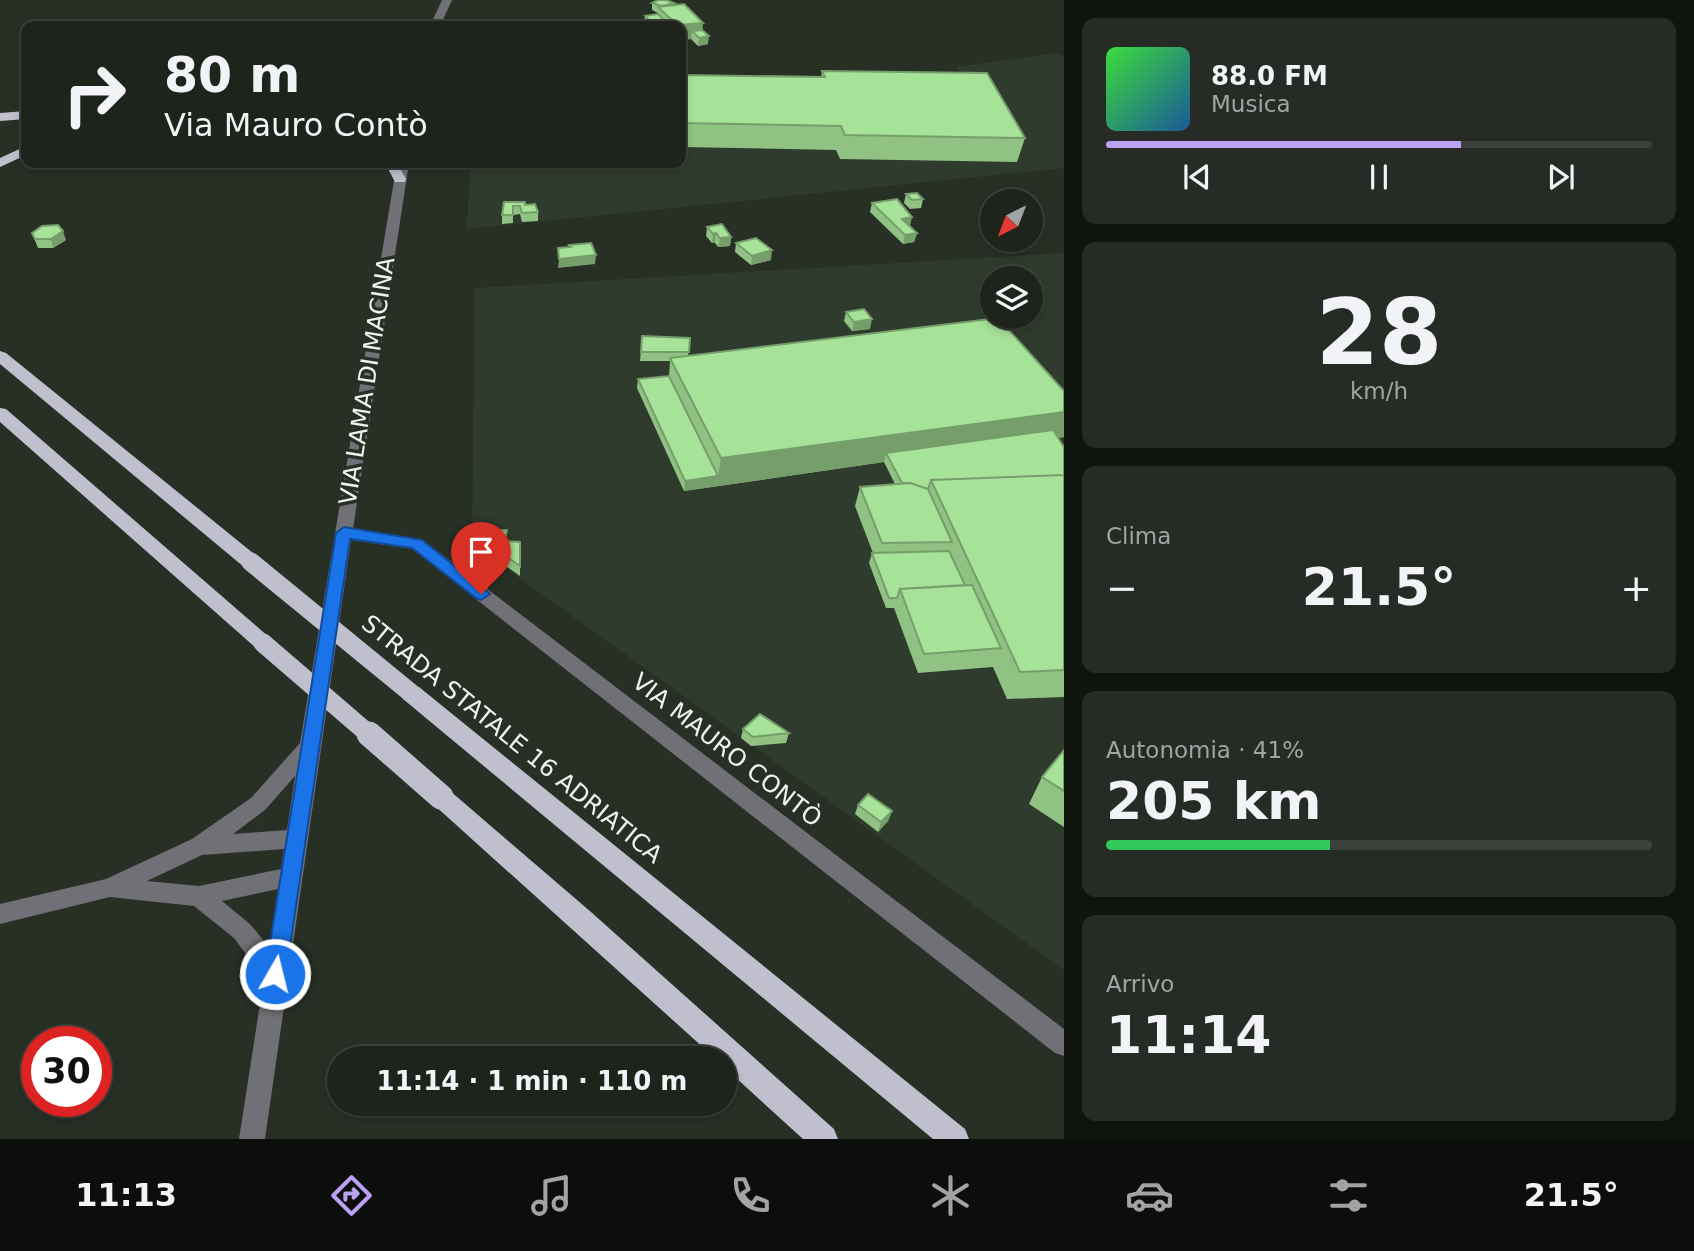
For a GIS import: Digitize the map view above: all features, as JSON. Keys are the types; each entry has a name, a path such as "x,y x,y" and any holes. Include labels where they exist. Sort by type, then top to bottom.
{"highway":[{"path":"0,117 21,115"},
{"path":"0,163 21,152"},
{"name":"STRADA STATALE 16 ADRIATICA","path":"0,356 955,1139"},
{"path":"0,413 582,920 824,1139"}],"street":[{"path":"437,21 447,0"},
{"name":"VIA LAMA DI MACINA","path":"252,1139 310,746 401,171"},
{"name":"VIA MAURO CONTÒ","path":"344,533 417,544 1064,1044"},
{"path":"0,914 109,888 200,846 258,804 310,746"},
{"path":"200,846 296,839"},
{"path":"109,888 200,896 290,877"},
{"path":"200,896 242,931 275,974"}],"shaded area":[{"path":"1057,53 1064,57 1064,168 467,229 470,168 686,168 686,87 980,95 956,67"},
{"path":"1064,253 1064,970 472,544 475,288"}],"building":[{"path":"658,0 674,3 662,6 652,3"},
{"path":"684,4 703,23 686,24 686,21 673,21 658,7"},
{"path":"658,14 665,21 650,21 645,16"},
{"path":"702,30 709,36 699,38 692,31"},
{"path":"822,71 987,73 1025,138 845,135 841,126 686,123 686,75 825,77"},
{"path":"917,193 923,199 912,200 906,194"},
{"path":"897,199 912,217 902,219 917,233 905,235 872,203"},
{"path":"504,202 535,204 538,212 522,213 520,206 513,206 513,215 502,215"},
{"path":"722,224 731,237 720,238 707,227"},
{"path":"58,225 63,231 51,239 35,239 32,233 42,226"},
{"path":"756,238 772,250 752,256 736,243"},
{"path":"591,243 596,255 559,259 558,248"},
{"path":"864,309 872,319 854,322 846,312"},
{"path":"980,320 980,329 1008,329 1064,391 1064,412 721,458 670,358"},
{"path":"642,336 690,338 689,352 641,352"},
{"path":"669,376 718,476 685,481 638,379"},
{"path":"1053,430 1064,447 1064,475 931,480 928,489 902,483 886,453"},
{"path":"1064,475 1064,670 1020,672 931,480"},
{"path":"910,483 928,489 952,542 882,543 860,487"},
{"path":"487,530 507,530 505,541 520,542 520,566 486,542"},
{"path":"949,551 965,585 900,589 897,598 889,598 872,553"},
{"path":"972,585 1001,648 924,654 900,589"},
{"path":"760,714 789,733 753,737 743,729"},
{"path":"1064,750 1064,791 1042,777"},
{"path":"868,794 892,811 881,822 858,805"}],"route":[{"path":"275,974 344,533 417,544 481,594"}]}
